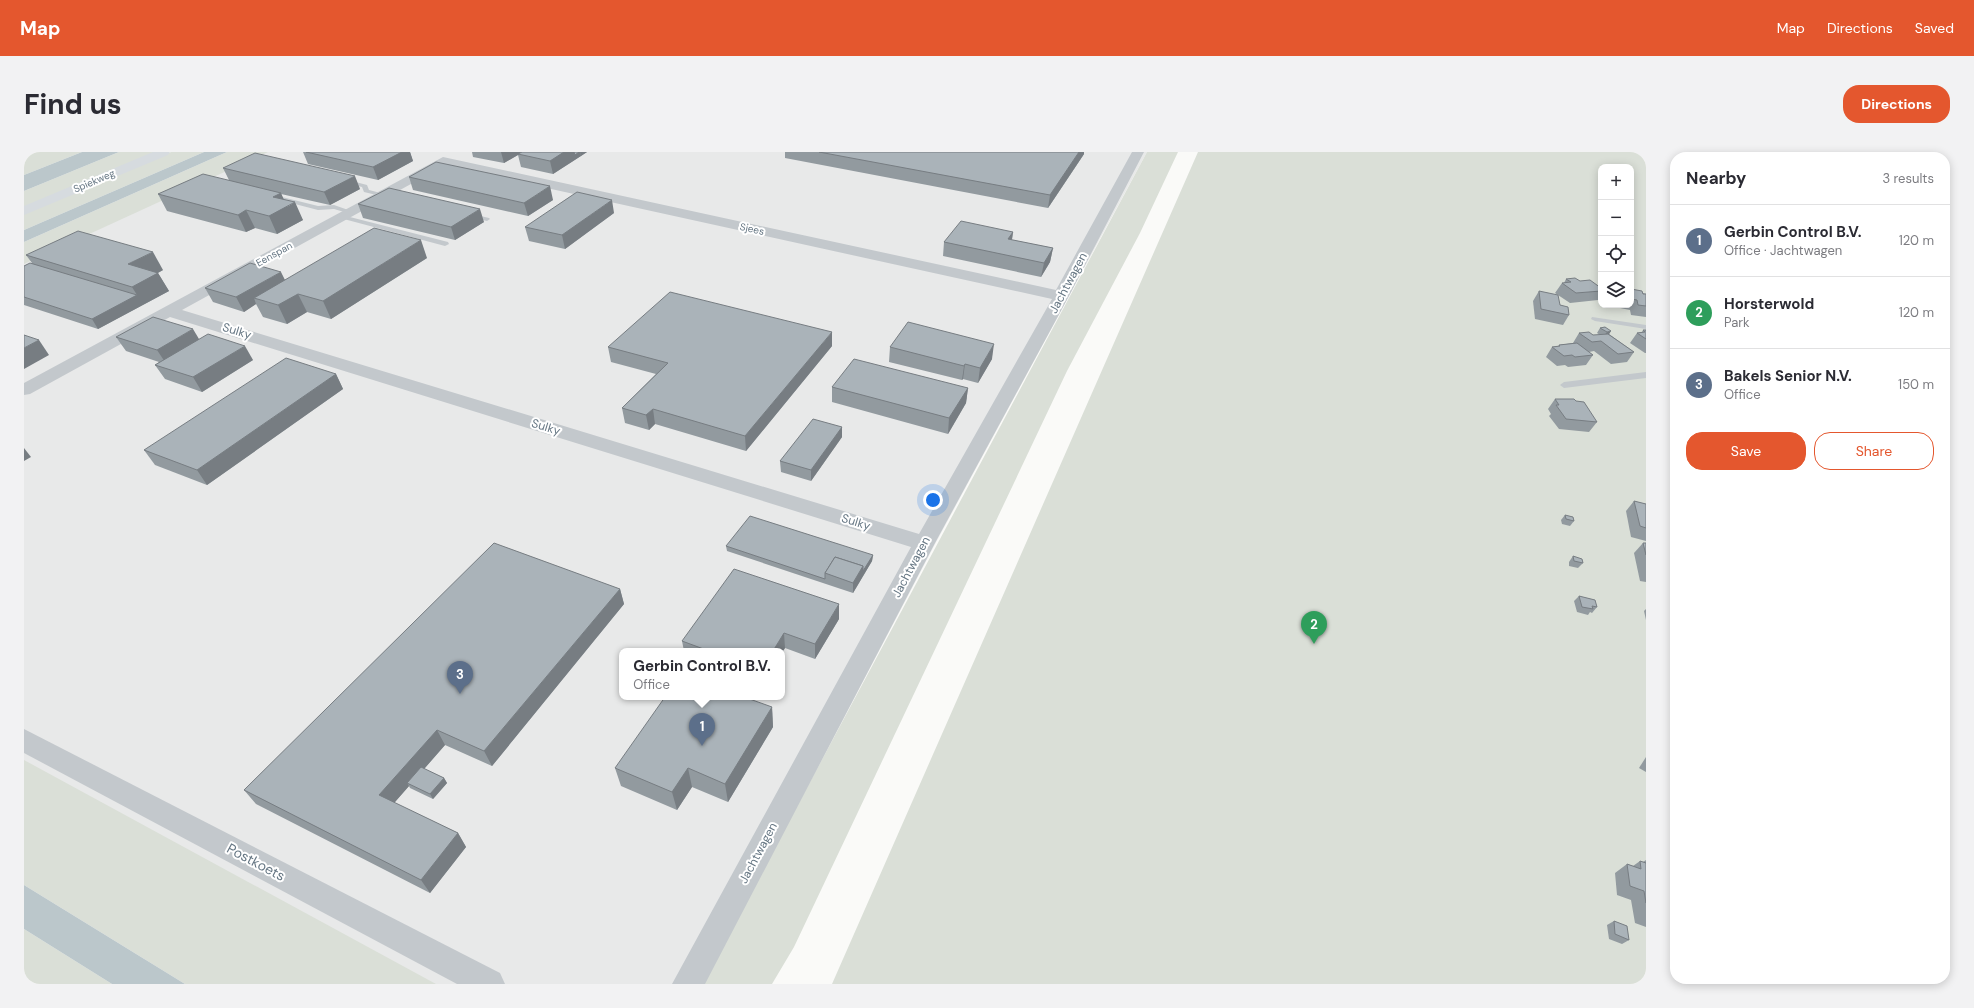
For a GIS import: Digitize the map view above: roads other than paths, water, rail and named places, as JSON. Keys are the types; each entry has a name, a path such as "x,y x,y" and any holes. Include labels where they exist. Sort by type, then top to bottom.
{"main road":[{"name":"Spiekweg","path":"24,211 164,152"}],"street":[{"name":"Eenspan","path":"24,390 460,152"},
{"name":"Jachtwagen","path":"688,984 924,543 1061,296 1136,152"},
{"name":"Sjees","path":"443,162 1061,296"},
{"name":"Sulky","path":"169,311 924,543"},
{"name":"Postkoets","path":"24,740 489,984"}],"lane":[{"path":"335,179 366,186 366,191 398,198"},
{"path":"261,193 318,208 334,207 346,214 446,244"},
{"path":"457,212 487,219"},
{"path":"1595,319 1646,327"},
{"path":"1564,385 1646,375"}],"place":[{"name":"Horsterwold","path":"1314,644"},
{"name":"Bakels Senior N.V.","path":"460,694"},
{"name":"Gerbin Control B.V.","path":"702,746"}]}
